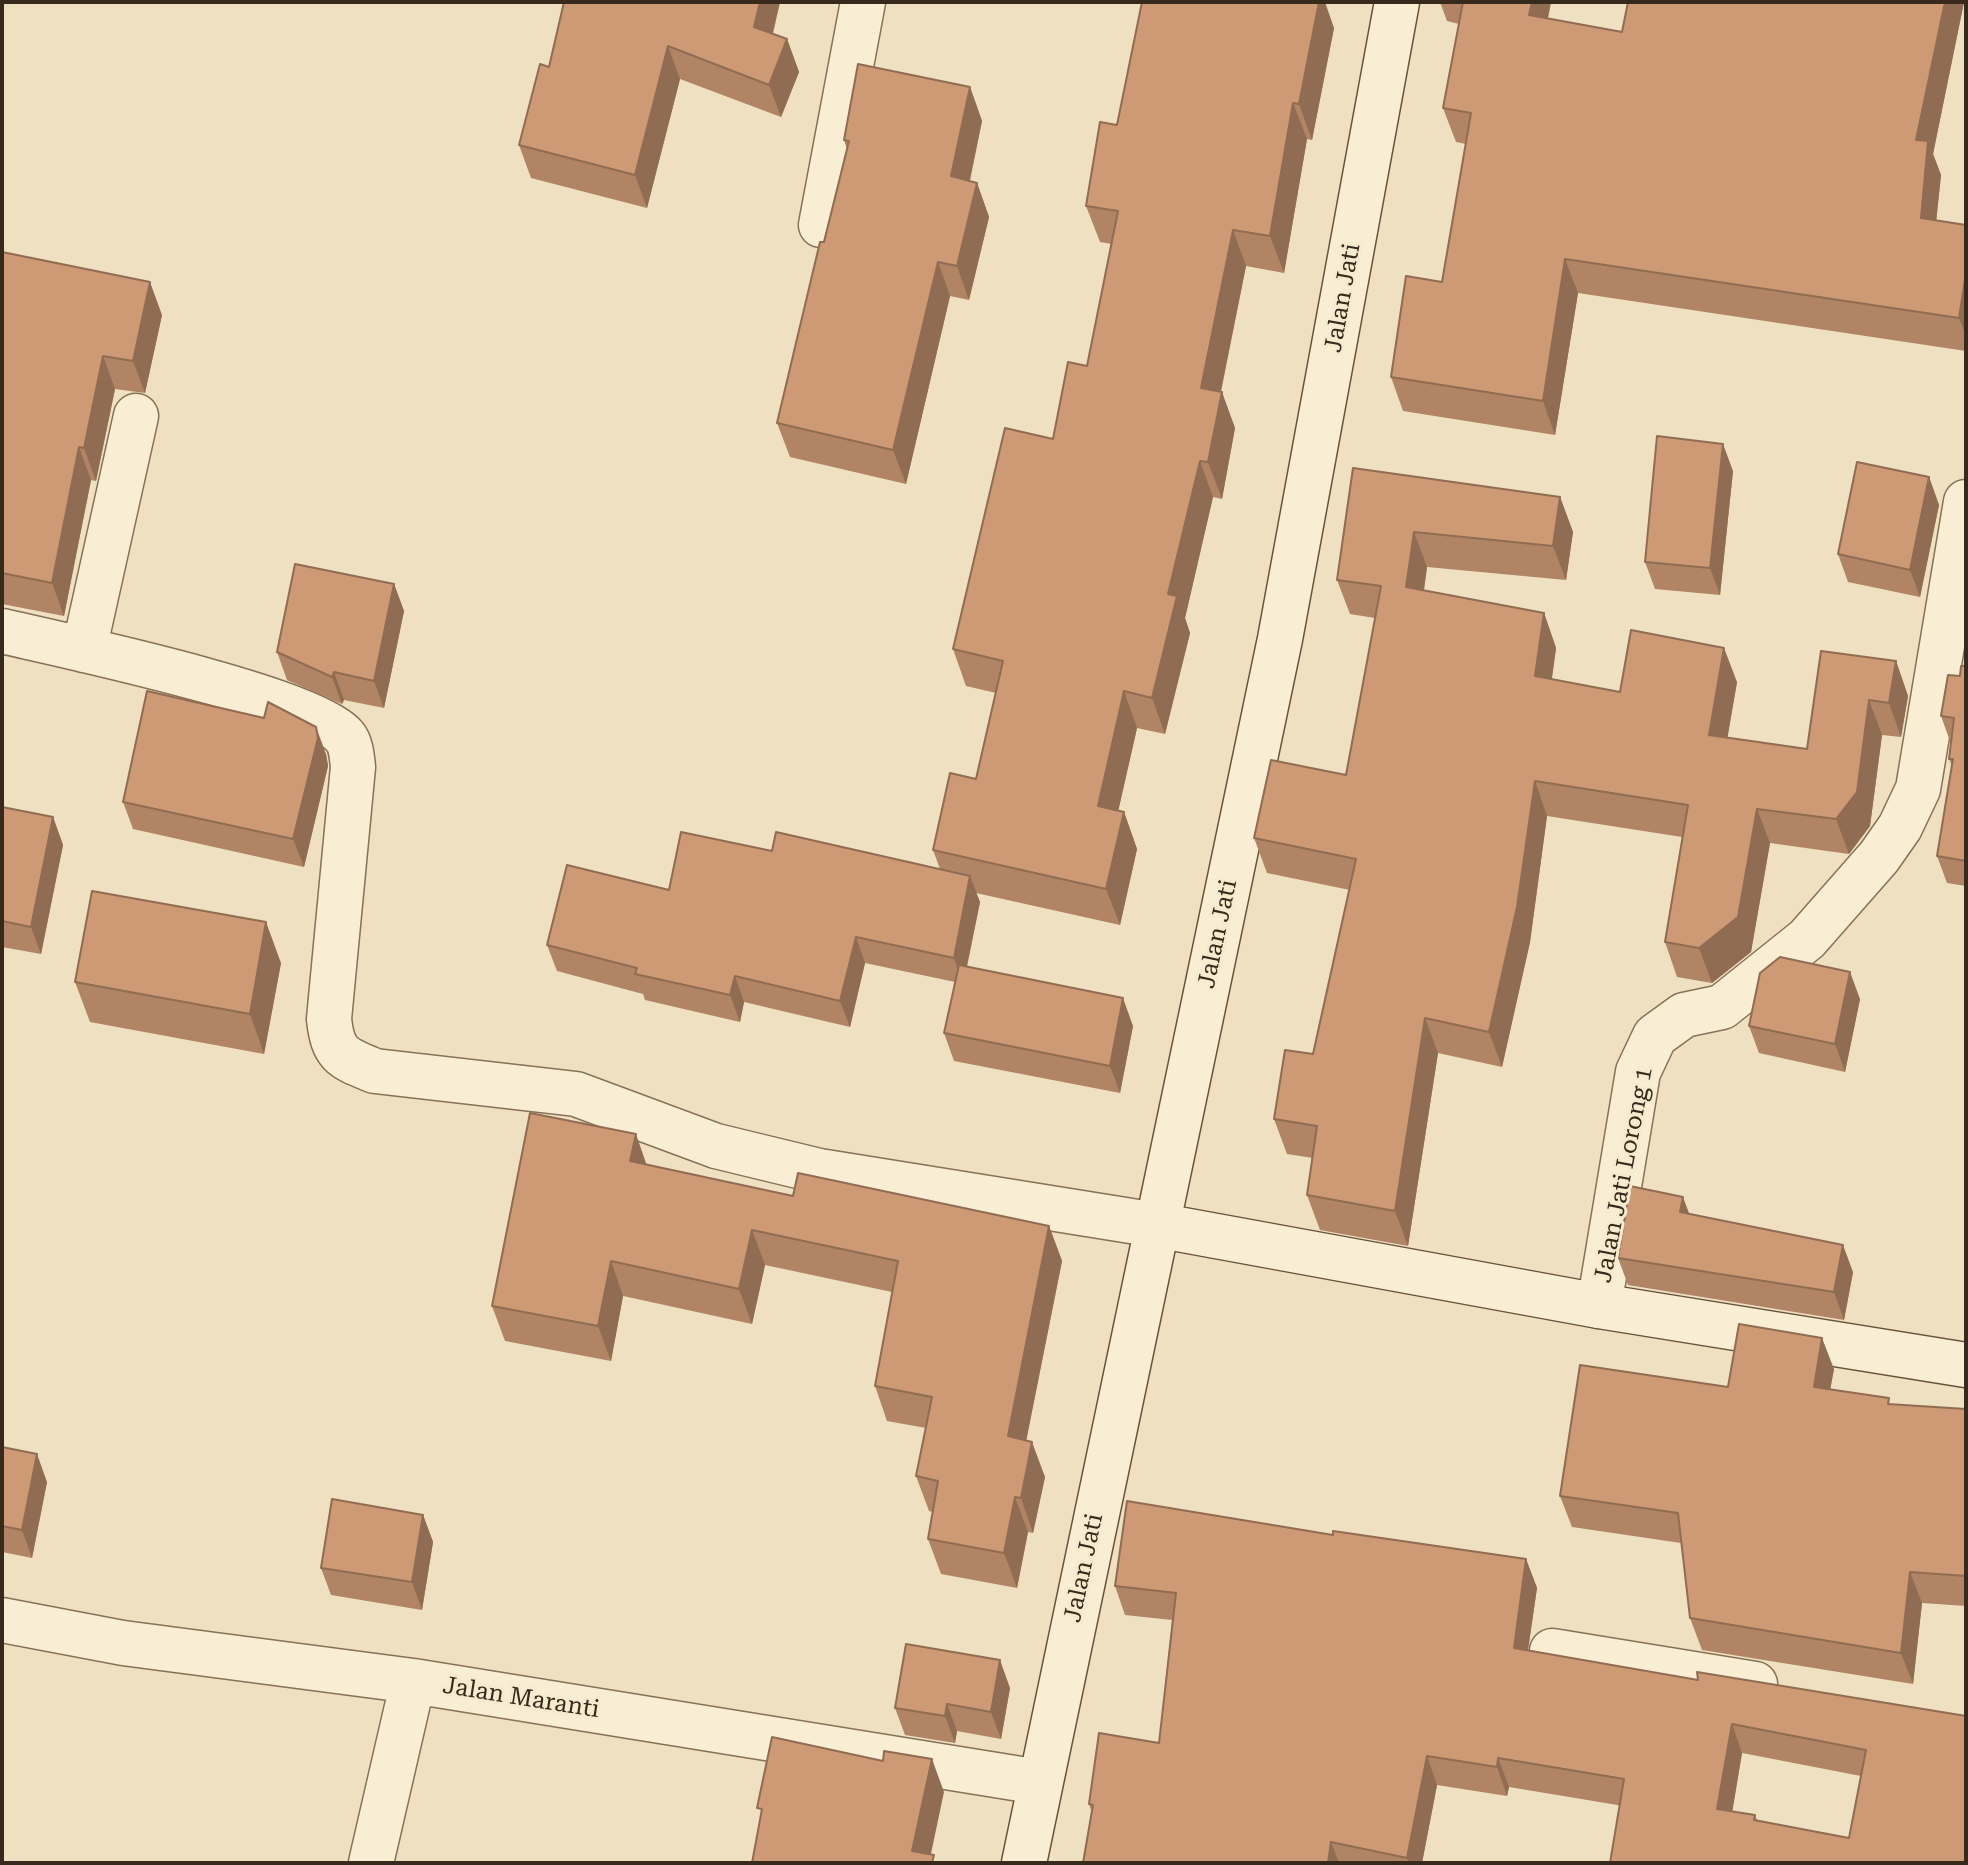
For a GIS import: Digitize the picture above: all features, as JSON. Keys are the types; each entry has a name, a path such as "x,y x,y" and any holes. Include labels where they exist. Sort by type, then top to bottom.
{"street":[{"path":"821,225 863,2"},
{"name":"Jalan Jati","path":"1024,1863 1280,639 1397,2"},
{"path":"84,650 136,416"},
{"name":"Jalan Jati Lorong 1","path":"1599,1306 1638,1072 1655,1036 1684,1015 1722,1007 1807,939 1879,857 1900,827 1918,789 1966,502"},
{"name":"Jalan Jati Lorong 1","path":"2,631 275,701 327,723 346,738 353,767 329,1019 332,1044 345,1059 375,1071 576,1094 716,1146 819,1171 1156,1225 1599,1306 1966,1365"},
{"name":"Jalan Maranti","path":"2,1620 123,1643 413,1681 1039,1782"},
{"path":"1552,1651 1798,1691"},
{"path":"371,1863 413,1681"}],"building":[{"path":"564,2 760,2 754,27 787,39 769,85 668,46 635,175 519,145 540,64 549,67"},
{"path":"1142,2 1319,2 1299,104 1293,103 1270,236 1233,230 1201,388 1222,392 1208,462 1200,461 1168,594 1177,596 1152,698 1124,691 1098,806 1124,812 1106,889 933,850 950,773 976,779 1003,661 953,649 1005,428 1053,439 1068,362 1087,366 1118,211 1086,206 1100,122 1117,125"},
{"path":"1463,2 1532,2 1529,15 1622,32 1628,2 1945,2 1916,140 1928,141 1921,218 1966,225 1966,273 1959,318 1565,259 1543,401 1391,377 1406,276 1442,282 1471,113 1443,108"},
{"path":"858,64 970,87 951,176 977,183 957,266 938,262 893,450 777,423 820,242 824,242 849,141 844,140"},
{"path":"2,252 150,282 133,361 103,356 84,448 79,447 52,583 2,573"},
{"path":"1657,436 1723,444 1710,568 1645,562"},
{"path":"1857,462 1929,477 1910,570 1838,554"},
{"path":"1353,468 1560,497 1553,546 1414,532 1406,587 1544,613 1535,676 1620,692 1631,630 1724,648 1709,735 1807,749 1821,651 1896,661 1889,703 1869,700 1857,792 1836,819 1757,809 1738,917 1699,948 1665,942 1688,805 1535,781 1517,907 1489,1032 1425,1018 1395,1211 1307,1195 1317,1126 1274,1119 1285,1050 1313,1054 1356,859 1254,838 1271,760 1346,775 1381,586 1337,580"},
{"path":"295,564 394,584 374,681 334,672 332,677 277,652"},
{"path":"1961,666 1966,666 1966,861 1937,856 1953,759 1949,759 1954,718 1941,716 1948,675 1960,676"},
{"path":"147,691 264,718 268,702 316,727 318,738 293,839 123,802"},
{"path":"2,807 53,817 31,927 2,921"},
{"path":"681,832 772,851 776,832 970,876 954,958 856,937 840,1001 735,976 730,995 635,974 637,968 547,945 567,865 669,890"},
{"path":"92,891 266,922 250,1014 75,982"},
{"path":"1780,957 1850,972 1835,1044 1749,1026 1760,973"},
{"path":"959,965 1123,998 1110,1066 944,1033"},
{"path":"530,1113 636,1134 630,1161 793,1196 798,1173 1049,1226 1008,1436 1032,1442 1021,1498 1015,1497 1004,1553 928,1539 938,1481 916,1476 932,1397 875,1386 898,1261 752,1230 739,1289 611,1261 598,1326 492,1306"},
{"path":"1630,1186 1683,1197 1680,1212 1843,1245 1834,1292 1618,1258"},
{"path":"1739,1324 1822,1338 1814,1387 1889,1398 1888,1404 1966,1409 1966,1576 1910,1572 1901,1653 1690,1618 1678,1513 1560,1496 1580,1365 1728,1387"},
{"path":"2,1447 37,1454 22,1530 2,1526"},
{"path":"332,1499 423,1515 412,1582 321,1568"},
{"path":"1127,1501 1333,1535 1333,1531 1526,1559 1514,1648 1698,1680 1697,1672 1966,1716 1966,1863 1610,1863 1624,1779 1498,1758 1497,1767 1427,1756 1407,1858 1331,1842 1328,1863 1083,1863 1093,1805 1089,1804 1099,1733 1159,1743 1176,1593 1115,1586","holes":["1732,1724 1866,1750 1849,1838 1754,1820 1755,1815 1717,1809"]},
{"path":"906,1644 1000,1660 991,1712 947,1704 945,1716 895,1708"},
{"path":"772,1737 883,1761 884,1751 932,1759 912,1851 934,1855 932,1863 752,1863 762,1809 757,1808"}]}
